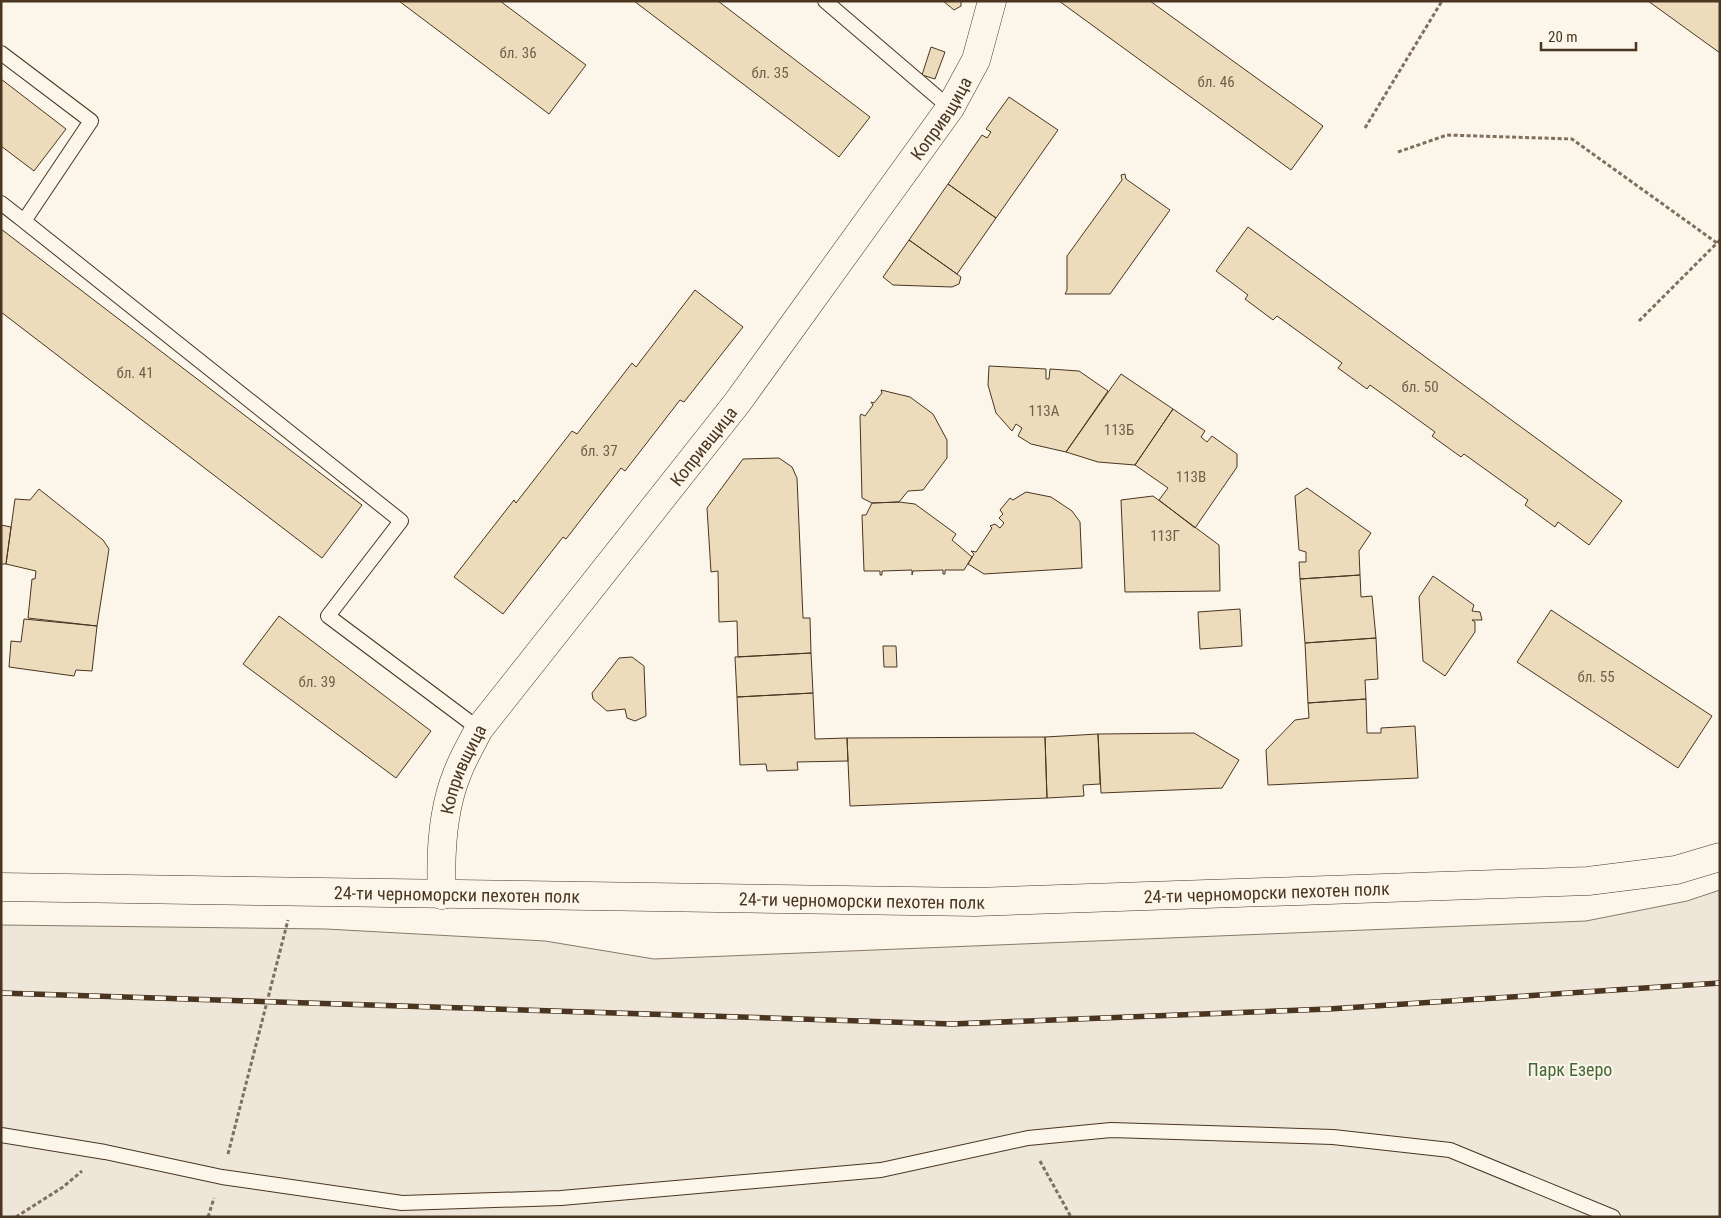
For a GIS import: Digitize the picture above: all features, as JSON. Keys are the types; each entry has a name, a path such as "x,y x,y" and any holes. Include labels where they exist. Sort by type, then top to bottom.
{"main road":[{"name":"Копривщица","path":"442,894 440,858 445,821 457,775 479,729 737,403 950,108 976,60 992,1"},
{"name":"24-ти черноморски пехотен полк","path":"1,887 975,902 1588,881 1676,870 1720,857"}],"lane":[{"path":"824,1 950,108"},
{"path":"1,53 90,121 24,221"},
{"path":"1,203 401,522 328,616 479,729"},
{"path":"1,1135 105,1152 222,1177 402,1203 561,1198 881,1170 1028,1138 1111,1130 1333,1137 1450,1150 1613,1217"}],"path":[{"path":"1364,128 1442,1"},
{"path":"1398,152 1447,135 1572,139 1719,242 1639,322"},
{"path":"208,1217 222,1177 295,893"},
{"path":"1028,1138 1070,1217"},
{"path":"16,1217 64,1187 105,1152"}],"green space":[{"name":"Парк Езеро","path":"1720,890 1720,1217 1,1217 1,925 326,929 545,941 654,959 1586,921 1687,901"}],"building":[{"path":"399,1 500,1 586,65 549,114"},
{"path":"634,1 718,1 870,117 839,157"},
{"path":"943,1 961,1 961,6 954,10"},
{"path":"1059,1 1150,1 1323,126 1291,170"},
{"path":"1648,1 1720,1 1720,53"},
{"path":"931,47 945,52 935,79 922,75"},
{"path":"1,79 66,129 34,171 1,146"},
{"path":"1009,97 1058,130 996,218 948,184 982,135 987,138 991,132 986,129"},
{"path":"1125,174 1126,179 1170,210 1110,294 1065,294 1067,290 1067,256 1122,180 1121,175"},
{"path":"948,184 996,218 957,274 909,240"},
{"path":"1248,227 1622,501 1589,545 1558,522 1555,527 1525,505 1528,500 1464,454 1461,457 1432,436 1435,432 1370,385 1367,389 1338,368 1342,363 1277,316 1273,320 1245,299 1248,295 1216,271"},
{"path":"1,229 362,505 322,558 1,312"},
{"path":"909,240 961,277 959,284 952,287 893,285 883,277"},
{"path":"695,290 743,327 684,402 680,400 625,471 621,468 566,539 563,537 503,614 454,577 514,500 516,503 572,431 577,434 632,363 636,367"},
{"path":"989,366 1046,369 1046,379 1049,379 1050,369 1079,371 1108,391 1066,452 1031,444 1018,436 1022,428 1016,424 1012,431 996,413 988,385"},
{"path":"1121,374 1173,409 1135,465 1098,462 1066,452"},
{"path":"881,390 910,397 933,414 947,440 947,458 923,490 908,491 899,502 872,503 862,498 860,416 861,414 865,416 873,405 871,402 874,403 882,393"},
{"path":"1173,409 1205,431 1201,437 1207,442 1212,436 1237,454 1237,467 1195,528 1159,500 1168,488 1135,465"},
{"path":"779,458 792,467 797,478 803,618 810,618 811,653 738,657 737,621 719,622 718,571 711,572 707,508 743,459"},
{"path":"1307,488 1371,533 1359,551 1360,575 1300,579 1299,562 1306,562 1306,552 1299,550 1295,496"},
{"path":"39,489 103,540 109,549 97,626 28,618 32,579 35,579 36,571 6,564 15,499 30,500"},
{"path":"1026,492 1051,497 1072,511 1080,522 1082,568 984,574 968,564 974,554 971,551 976,552 992,528 990,526 995,524 1000,528 1004,523 999,518 1003,514 1000,510 1010,498 1013,500"},
{"path":"1153,496 1219,545 1220,591 1125,592 1121,500"},
{"path":"899,502 915,504 956,534 952,540 972,557 964,570 945,570 945,574 943,574 943,570 913,571 912,575 912,570 882,571 882,575 880,575 880,571 864,571 862,515 866,515 872,503"},
{"path":"1,525 11,527 6,564 1,564"},
{"path":"1360,575 1361,597 1372,596 1376,638 1305,643 1300,579"},
{"path":"1433,576 1474,605 1472,611 1480,612 1482,620 1472,620 1475,622 1475,632 1445,676 1423,661 1419,597"},
{"path":"1240,609 1242,646 1200,649 1198,612"},
{"path":"1551,610 1712,716 1678,768 1517,662"},
{"path":"279,616 431,731 396,778 243,664"},
{"path":"24,619 97,626 92,671 76,670 74,676 9,667 11,641 21,642"},
{"path":"1376,638 1378,679 1365,680 1366,699 1308,703 1305,643"},
{"path":"883,646 896,646 897,667 884,667"},
{"path":"811,653 813,693 737,697 735,657"},
{"path":"632,657 644,666 646,716 635,721 627,718 625,709 607,711 593,699 592,693 619,658"},
{"path":"813,693 815,739 847,738 848,761 797,762 798,770 767,771 766,764 740,765 737,697"},
{"path":"1366,699 1367,733 1381,733 1381,728 1415,726 1418,778 1268,785 1266,750 1295,720 1309,718 1308,703"},
{"path":"1194,733 1239,760 1222,788 1101,793 1098,734"},
{"path":"1098,734 1100,784 1083,785 1084,796 1047,798 1045,737"},
{"path":"1045,737 1047,798 850,806 847,738"}],"railway":[{"path":"1,993 952,1024 1329,1009 1720,983"}]}
